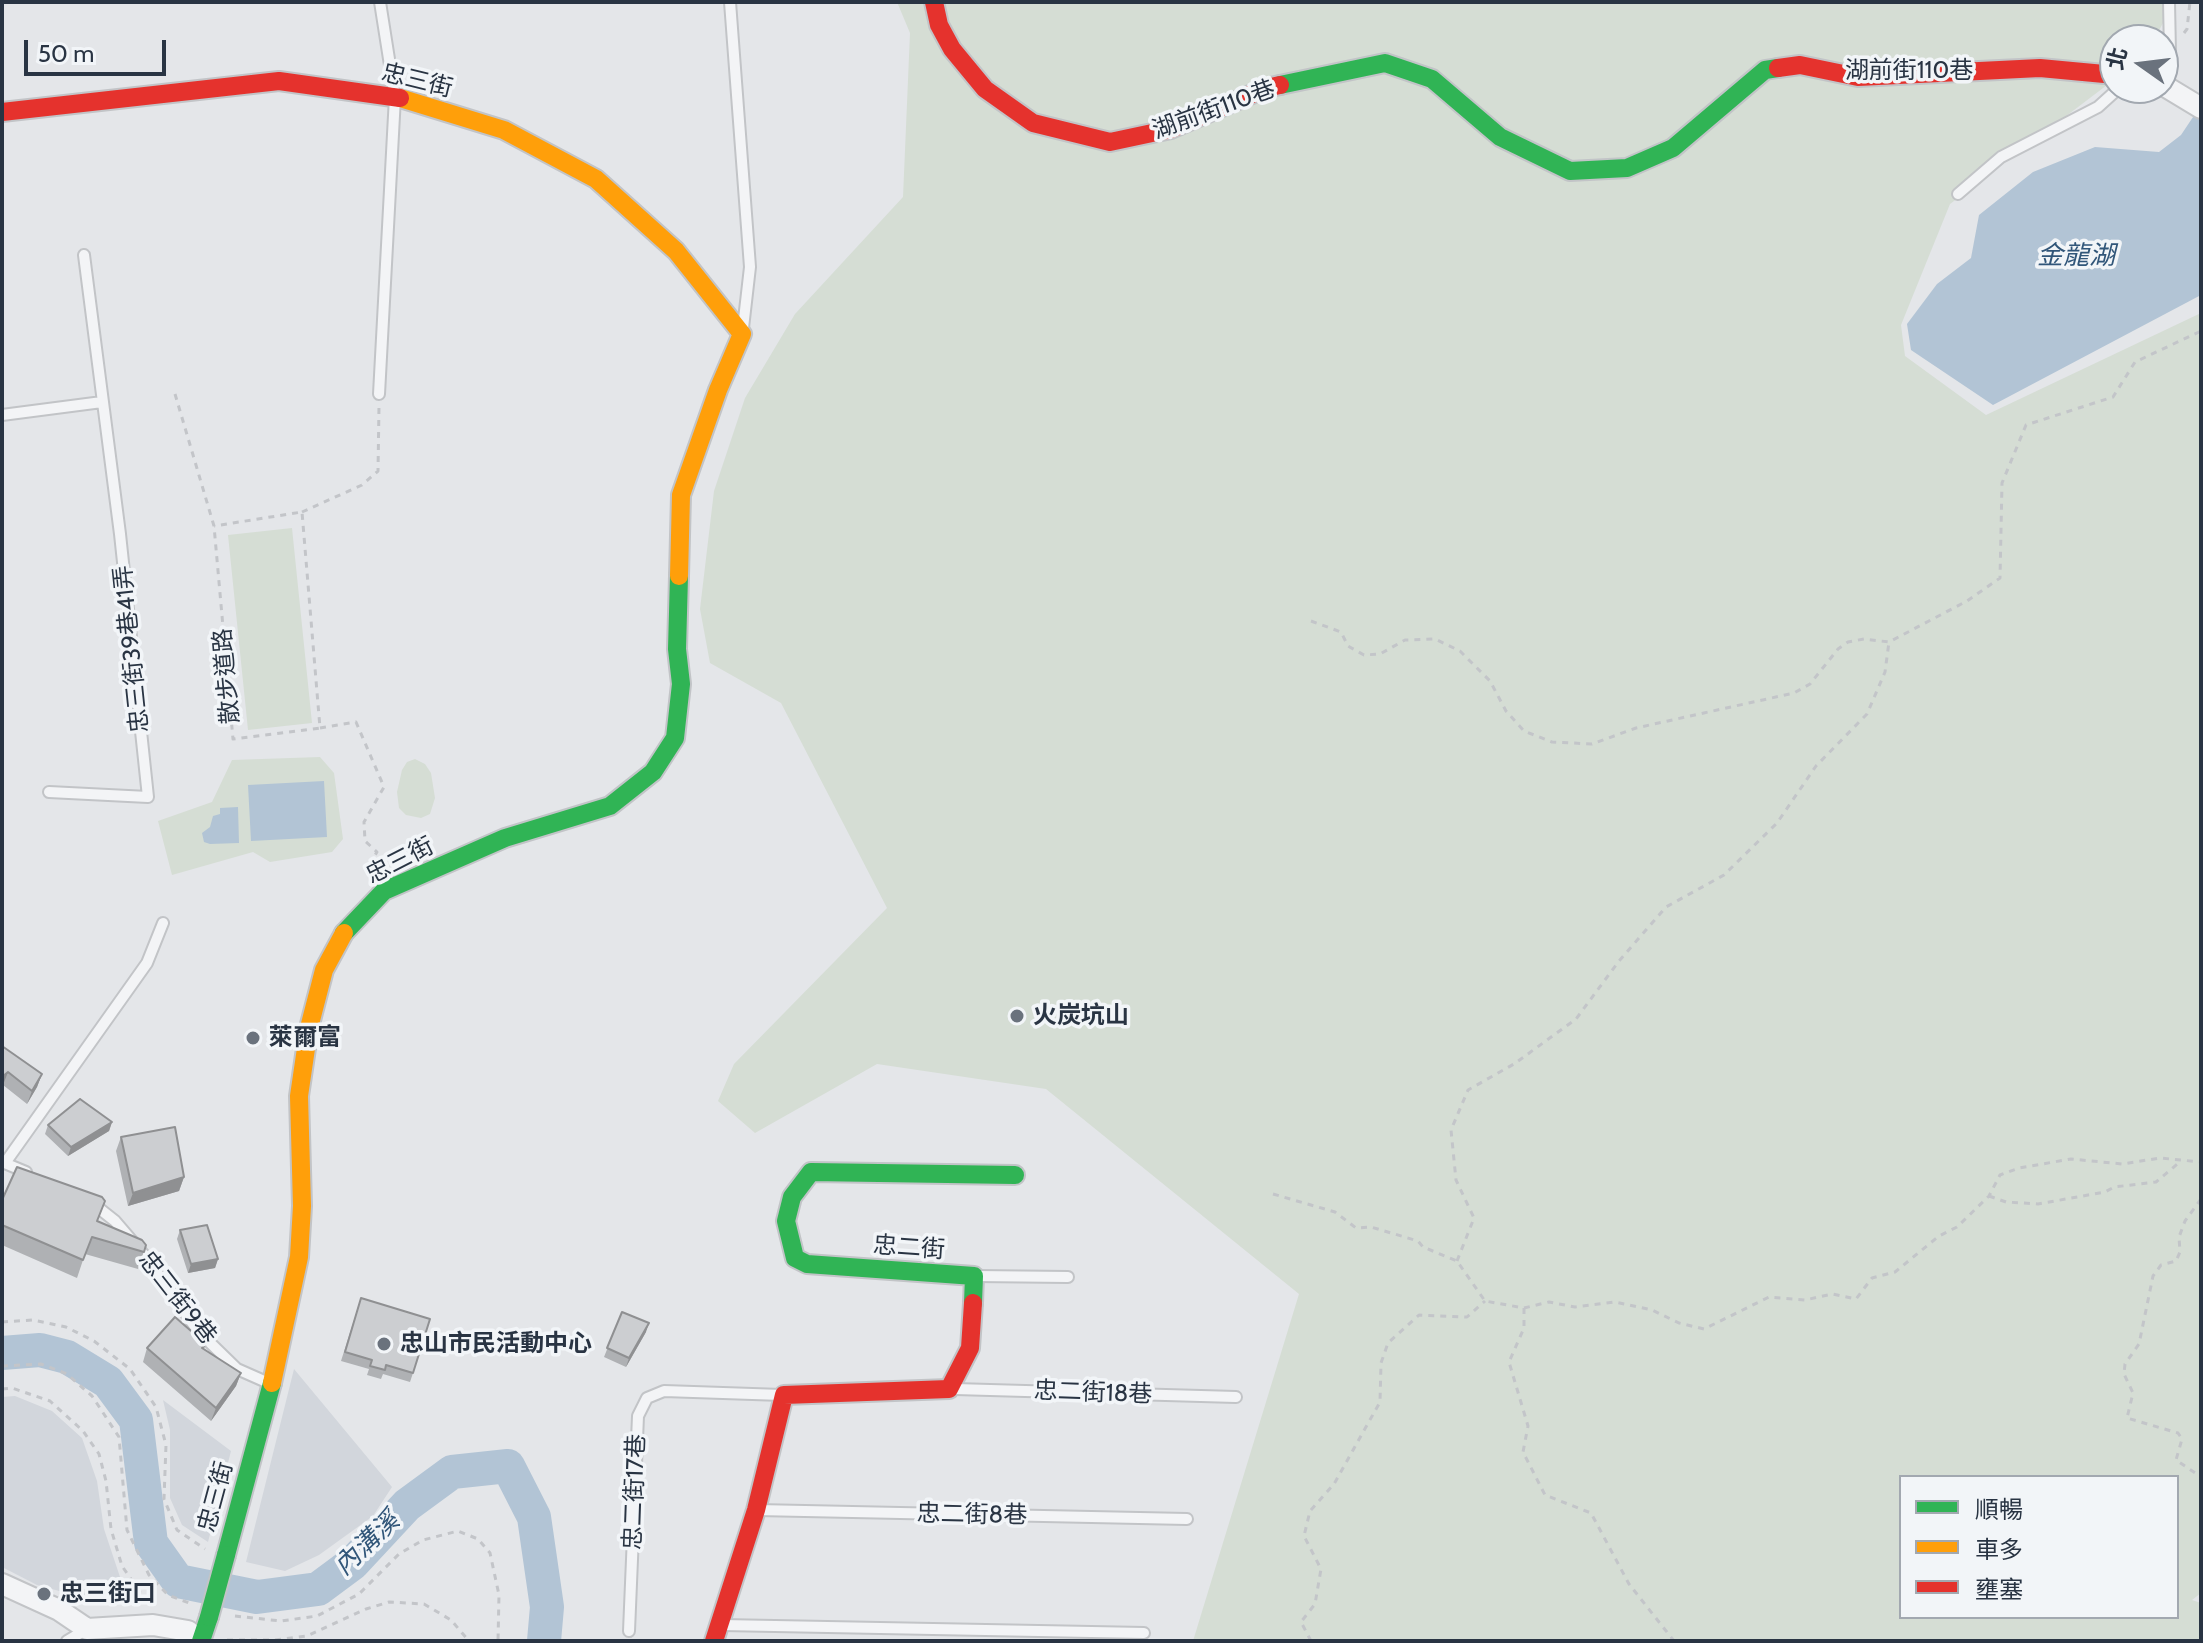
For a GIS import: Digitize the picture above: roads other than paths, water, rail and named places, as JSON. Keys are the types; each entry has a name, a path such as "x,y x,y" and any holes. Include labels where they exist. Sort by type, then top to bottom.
{"street":[{"name":"湖前街110巷","path":"934,2 939,25 952,49 985,89 1033,123 1110,142 1171,129 1266,88 1385,63 1432,79 1500,137 1570,171 1627,168 1673,148 1765,70 1800,65 1858,77 2040,68 2099,74"},
{"name":"忠三街","path":"2,112 279,81 395,97 504,130 596,179 676,251 742,334 718,390 681,495 677,649 681,684 675,738 653,772 610,806 505,838 384,891 347,927 324,970 309,1028 299,1096 302,1206 299,1257 272,1385 200,1641"},
{"name":"忠二街","path":"949,1389 970,1348 974,1276 807,1264 795,1258 790,1244 786,1221 792,1197 811,1172 1015,1175"},
{"path":"718,1633 756,1510 784,1395 949,1389"},
{"path":"2,1584 59,1610 87,1629 153,1625 188,1631 200,1641"}],"lane":[{"path":"379,394 395,97 380,2"},
{"name":"忠三街","path":"730,2 750,267 742,334"},
{"path":"2169,2 2169,24"},
{"path":"1958,194 2001,157 2101,104"},
{"path":"2,415 102,402 84,255"},
{"name":"忠三街39巷41弄","path":"49,792 148,797 120,534 102,402"},
{"path":"33,1176 4,1162 147,963 163,923"},
{"name":"忠三街9巷","path":"85,1199 106,1213 145,1256 199,1332 237,1369 272,1385"},
{"path":"974,1276 1068,1277"},
{"name":"忠二街18巷","path":"949,1389 1236,1397"},
{"name":"忠二街17巷","path":"629,1631 638,1416 647,1398 664,1391 784,1395"},
{"name":"忠二街8巷","path":"756,1510 1187,1519"},
{"path":"67,1641 87,1629"},
{"path":"718,1633 1144,1633"}],"water":[{"name":"金龍湖","path":"2201,105 2201,295 1993,405 1911,350 1907,324 1937,284 1971,258 1979,215 2033,172 2095,147 2159,152 2181,135"},
{"path":"324,781 327,837 251,841 248,785"},
{"path":"238,807 239,843 204,842 202,833 210,827 213,816 220,814 220,808"}],"waterway":[{"name":"內溝溪","path":"2,1353 40,1350 67,1357 108,1382 136,1420 151,1543 178,1581 257,1597 318,1589 353,1563 407,1505 452,1472 508,1466 534,1517 547,1607 544,1641"}],"place":[{"name":"火炭坑山","path":"1017,1016"},
{"name":"萊爾富","path":"253,1038"},
{"name":"忠山市民活動中心","path":"384,1344"},
{"name":"忠三街口","path":"44,1594"}]}
